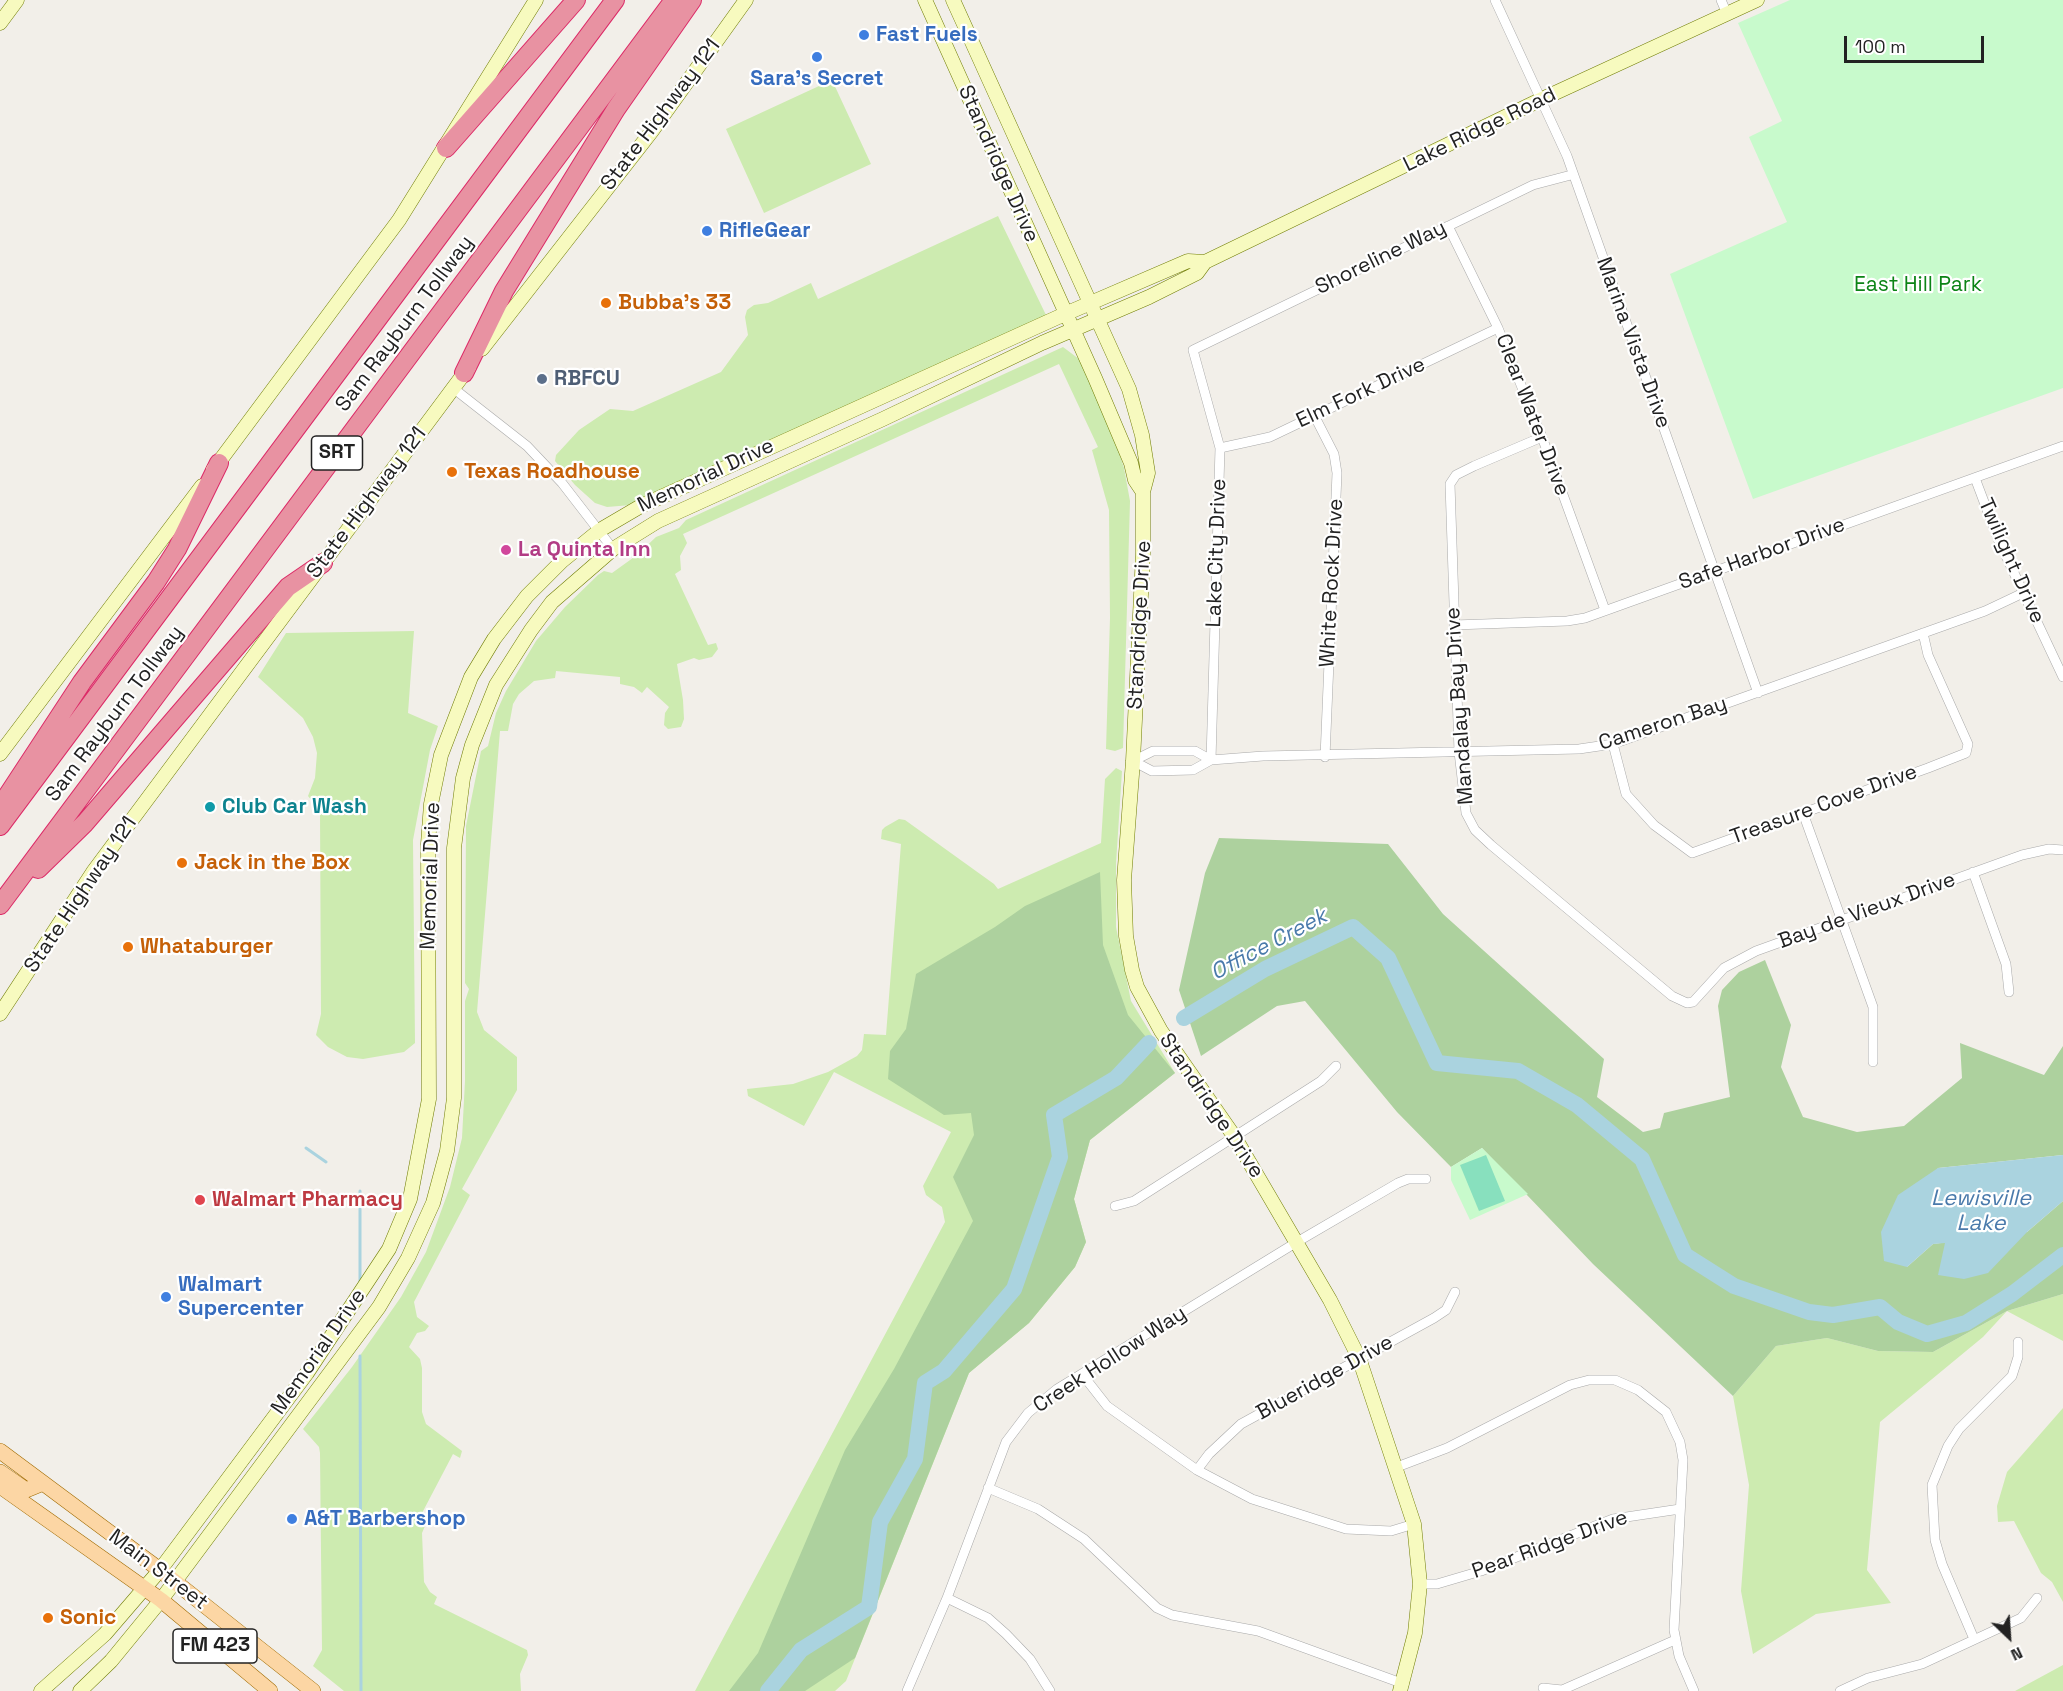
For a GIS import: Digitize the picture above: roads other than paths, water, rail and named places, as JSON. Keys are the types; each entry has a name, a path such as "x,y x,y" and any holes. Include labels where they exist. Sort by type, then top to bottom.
{"highway":[{"path":"446,147 576,0"},
{"name":"Sam Rayburn Tollway","path":"0,825 615,0"},
{"name":"Sam Rayburn Tollway","path":"0,906 674,0"},
{"path":"458,381 504,291 616,109 692,0"},
{"path":"0,807 82,682 156,582 177,549 219,463"},
{"path":"0,906 85,823 288,587 323,563"}],"main road":[{"name":"Main Street","path":"0,1451 175,1581 313,1691"},
{"path":"0,1472 26,1490 42,1483"},
{"name":"Main Street","path":"0,1486 144,1587 270,1691"}],"street":[{"path":"0,23 17,0"},
{"path":"0,754 399,220 536,0"},
{"name":"State Highway 121","path":"0,1014 93,873 458,381 652,131 747,0"},
{"name":"Standridge Drive","path":"925,0 1095,378 1135,480 1143,492"},
{"name":"Standridge Drive","path":"953,0 1129,389 1142,435 1148,473 1143,492 1134,761 1124,880 1126,936 1132,970 1137,987 1161,1031 1234,1136 1297,1242 1359,1358 1414,1524 1420,1584 1415,1632 1402,1687"},
{"name":"Marina Vista Drive","path":"1495,0 1567,156 1571,175 1758,693"},
{"path":"1721,0 1727,14"},
{"name":"Lake Ridge Road","path":"1098,319 1197,273 1205,262 1542,99 1757,0"},
{"path":"939,32 962,21"},
{"name":"Shoreline Way","path":"1193,350 1533,185 1571,175"},
{"name":"Clear Water Drive","path":"1448,226 1498,328 1542,436 1605,610"},
{"name":"Lake Ridge Road","path":"1091,303 1188,261 1205,262"},
{"name":"Memorial Drive","path":"41,1691 105,1634 160,1570 307,1373 389,1248 410,1199 429,1099 428,844 431,804 441,755 471,677 494,639 527,596 562,561 600,530 641,506 1091,303"},
{"name":"Memorial Drive","path":"80,1691 111,1661 161,1600 379,1307 408,1258 433,1203 447,1150 454,1067 454,848 463,778 472,745 496,685 531,630 552,602 613,549 658,521 1098,319"},
{"name":"Elm Fork Drive","path":"1220,448 1270,437 1498,328"},
{"name":"Lake City Drive","path":"1193,350 1220,448 1211,760"},
{"path":"458,381 527,446 562,483 613,549"},
{"name":"White Rock Drive","path":"1314,415 1334,454 1337,473 1324,757"},
{"name":"Mandalay Bay Drive","path":"1542,436 1456,475 1450,484 1459,752 1466,813 1475,830 1672,996 1687,1003"},
{"name":"Safe Harbor Drive","path":"1454,625 1567,621 1585,618 2063,446"},
{"name":"Twilight Drive","path":"1975,478 1998,539 2063,677"},
{"name":"Cameron Bay","path":"1134,761 1152,771 1193,771 1211,760 1263,756 1324,757 1579,749 1613,744 1985,611 2023,593"},
{"name":"Treasure Cove Drive","path":"1613,744 1626,794 1654,825 1692,853 1966,753 1968,744 1928,656 1923,633"},
{"name":"Cameron Bay","path":"1134,761 1153,751 1195,751 1211,760"},
{"path":"1803,813 1873,1007 1873,1062"},
{"name":"Bay de Vieux Drive","path":"1687,1003 1693,1002 1724,968 1738,960 2022,855 2049,849 2063,850"},
{"path":"1973,872 2006,964 2009,992"},
{"path":"428,1066 454,1067"},
{"path":"1115,1206 1134,1201 1322,1082 1336,1066"},
{"name":"Creek Hollow Way","path":"907,1691 947,1598 1006,1442 1017,1425 1040,1401 1297,1242 1398,1183 1408,1179 1426,1179"},
{"name":"Blueridge Drive","path":"1197,1470 1209,1454 1241,1424 1434,1318 1446,1310 1455,1292"},
{"path":"1974,1639 1942,1564 1935,1540 1932,1485 1948,1446 1959,1429 2012,1376 2018,1358 2018,1342"},
{"path":"1082,1374 1107,1406 1197,1470 1263,1504 1346,1529 1391,1531 1414,1524"},
{"path":"1397,1467 1447,1448 1570,1385 1589,1380 1615,1380 1638,1390 1666,1412 1680,1442 1683,1460 1673,1618 1675,1640 1694,1691"},
{"path":"273,1419 288,1430"},
{"path":"988,1488 1038,1509 1084,1539 1157,1608 1172,1615 1258,1631 1402,1687"},
{"name":"Pear Ridge Drive","path":"1420,1584 1437,1584 1481,1571 1613,1519 1680,1509"},
{"path":"947,1598 988,1618 1006,1634 1030,1659 1050,1691"},
{"path":"1840,1691 1868,1678 1922,1664 2020,1618 2037,1598"},
{"path":"1543,1688 1562,1690 1675,1640"}],"water":[{"name":"Lewisville Lake","path":"2063,1155 2063,1201 2027,1232 1988,1273 1964,1279 1938,1275 1945,1243 1933,1244 1907,1267 1884,1261 1881,1232 1898,1195 1938,1168"}],"waterway":[{"name":"Office Creek","path":"1184,1018 1265,969 1353,927 1388,958 1437,1063 1518,1071 1577,1105 1642,1159 1685,1255 1734,1286 1809,1312 1833,1315 1880,1307 1898,1322 1927,1334 1966,1323 2012,1294 2063,1255"},
{"name":"Office Creek","path":"768,1691 801,1650 869,1607 880,1522 915,1459 925,1383 944,1371 1014,1289 1060,1157 1054,1115 1116,1078 1149,1043"},
{"path":"306,1148 326,1162"},
{"path":"360,1191 360,1282"},
{"path":"360,1356 361,1691"}],"place":[{"name":"Fast Fuels","path":"864,35"},
{"name":"Sara's Secret","path":"817,57"},
{"name":"RifleGear","path":"707,231"},
{"name":"Bubba's 33","path":"606,303"},
{"name":"RBFCU","path":"542,379"},
{"name":"Texas Roadhouse","path":"452,472"},
{"name":"La Quinta Inn","path":"506,550"},
{"name":"Club Car Wash","path":"210,807"},
{"name":"Jack in the Box","path":"182,863"},
{"name":"Whataburger","path":"128,947"},
{"name":"Walmart Pharmacy","path":"200,1200"},
{"name":"Walmart Supercenter","path":"166,1297"},
{"name":"A&T Barbershop","path":"292,1519"},
{"name":"Sonic","path":"48,1618"}],"park label":[{"name":"East Hill Park","path":"1918,285"}]}
